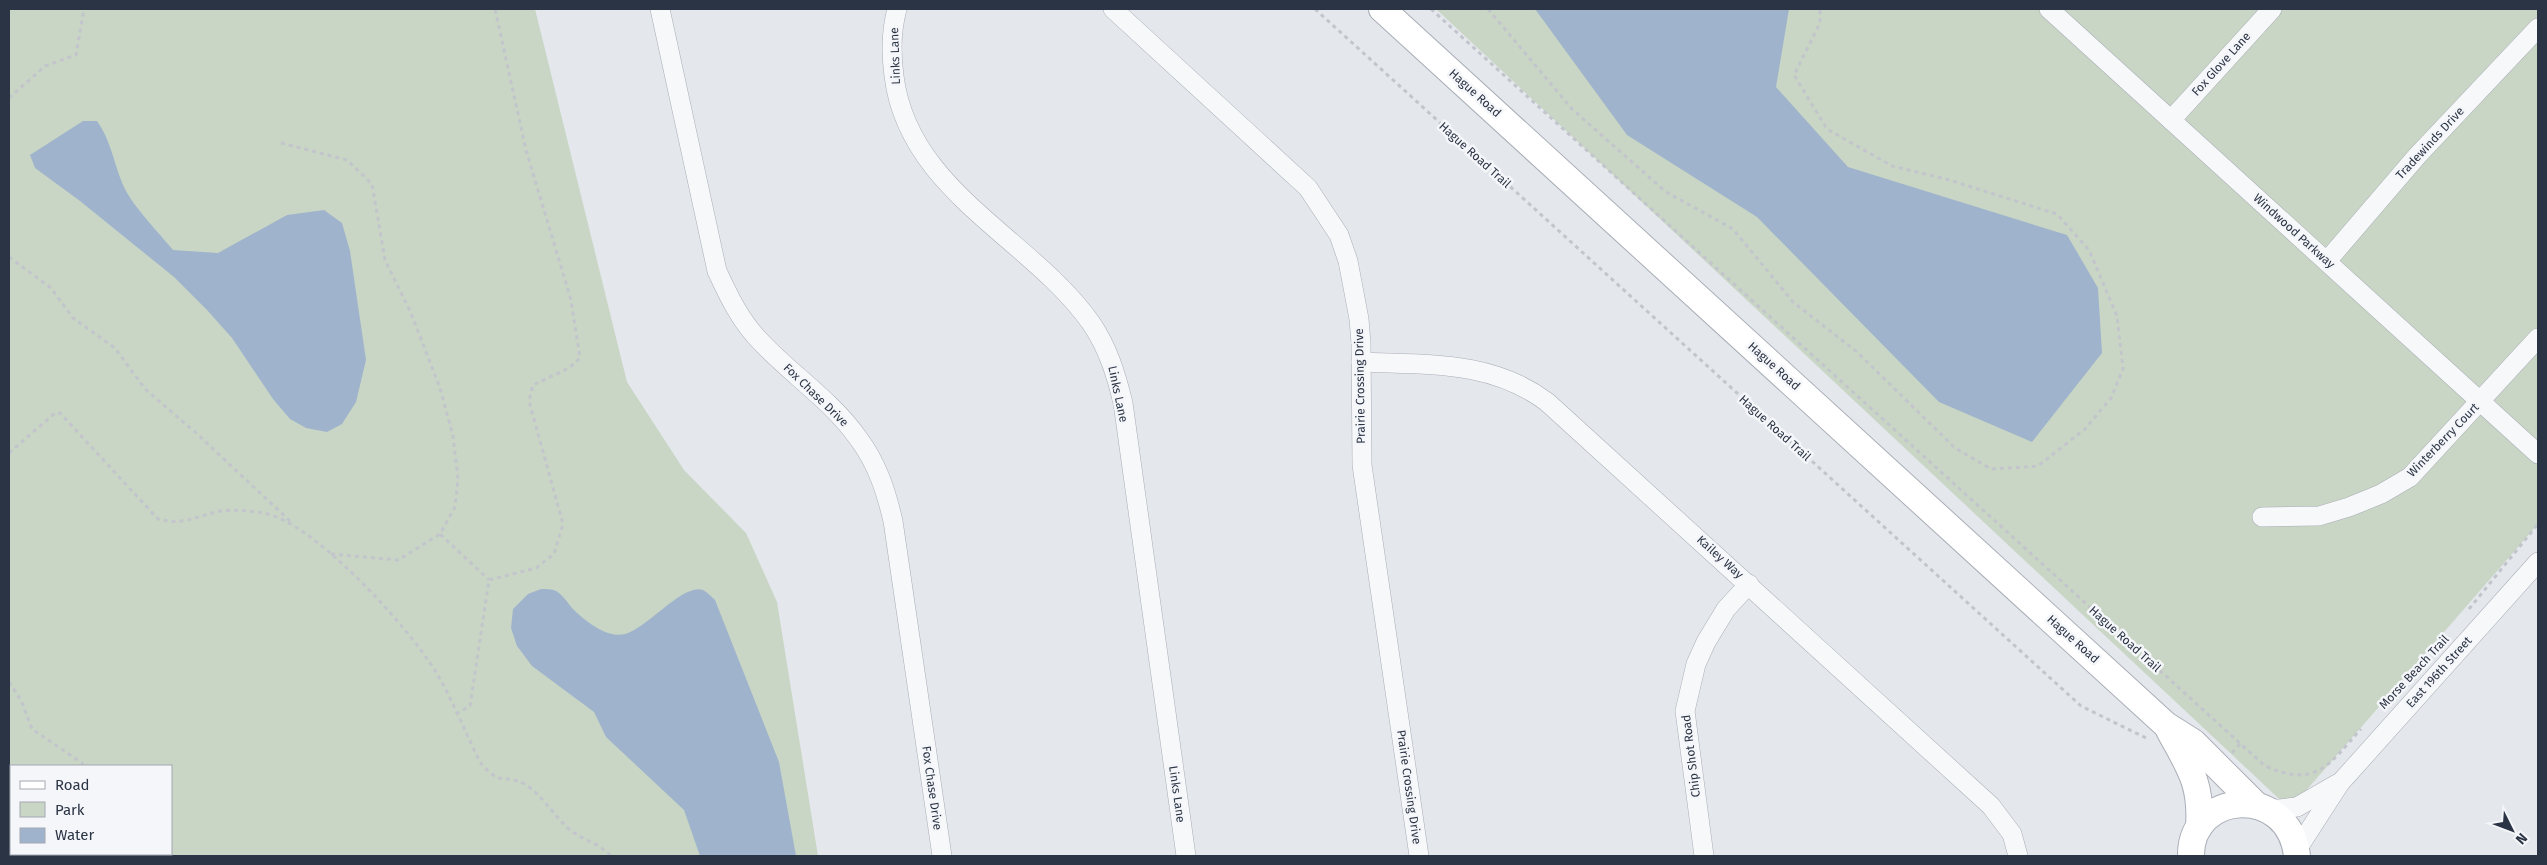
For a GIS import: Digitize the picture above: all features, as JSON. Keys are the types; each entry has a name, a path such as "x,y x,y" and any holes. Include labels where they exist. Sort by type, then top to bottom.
{"main road":[{"name":"Hague Road","path":"1382,9 2160,733 2197,783 2201,802 2200,827"},
{"name":"Hague Road","path":"2160,733 2192,742 2263,808 2288,827 2297,854"},
{"path":"2191,856 2194,839 2208,817 2225,808 2244,804 2263,808"}],"street":[{"name":"Fox Chase Drive","path":"660,9 717,271 729,297 760,342 841,417 859,438 873,461 886,493 894,531 942,856"},
{"name":"Links Lane","path":"897,9 892,46 896,91 902,114 928,161 946,182 1056,282 1077,304 1104,345 1117,375 1123,403 1186,856"},
{"name":"Prairie Crossing Drive","path":"1113,9 1308,188 1325,210 1339,235 1348,261 1359,319 1362,465 1419,856"},
{"name":"Windwood Parkway","path":"2049,9 2481,400 2538,454"},
{"name":"Fox Glove Lane","path":"2171,120 2272,9"},
{"name":"Tradewinds Drive","path":"2326,261 2417,156 2538,28"},
{"name":"Winterberry Court","path":"2262,517 2319,516 2349,507 2381,494 2410,476 2538,338"},
{"name":"Kailey Way","path":"1361,362 1469,368 1512,381 1531,390 1566,418 1991,806 2012,834 2018,856"},
{"name":"East 196th Street","path":"2297,854 2340,783 2538,562"},
{"name":"Chip Shot Road","path":"1704,856 1686,733 1685,711 1696,664 1706,642 1726,609 1749,584"},
{"name":"East 196th Street","path":"2263,808 2298,806 2340,783"}],"path":[{"path":"9,98 46,66 76,54 84,9"},
{"path":"489,580 536,568 554,554 563,524 530,401 533,385 569,368 580,358 571,300 526,150 495,9"},
{"name":"Hague Road Trail","path":"1315,9 2080,706 2160,733"},
{"name":"Hague Road Trail","path":"1431,9 2265,766 2277,771 2312,774 2324,769 2363,726"},
{"path":"1488,9 1572,109 1666,192 1733,229 1793,302 1857,352 1955,448 1991,468 2038,466 2085,429 2111,398 2123,369 2117,316 2089,250 2057,214 1946,179 1892,166 1827,129 1794,76 1820,23 1820,9"},
{"path":"281,143 347,160 372,184 385,260 412,313 440,388 453,436 458,479 455,506 440,534 398,560 330,554"},
{"path":"9,257 51,288 73,318 115,348 145,389 195,432 297,527 330,554 397,619 435,670 480,762 490,774 495,778 526,785 569,829 604,849 611,856"},
{"path":"9,453 55,414 60,413 68,419 87,444 158,520 175,524 223,511 264,513 297,527"},
{"path":"2467,612 2538,524"},
{"path":"440,534 489,580"},
{"path":"456,714 470,706 489,580"},
{"path":"9,682 21,700 32,729 82,762 83,765"}],"green space":[{"path":"9,9 535,9 627,382 684,470 746,533 777,602 818,856 9,856"},
{"path":"1436,9 2538,9 2538,524 2290,809"}],"water":[{"path":"1535,9 1789,9 1776,87 1848,167 2067,235 2098,288 2102,353 2032,442 1939,402 1757,217 1627,135"},
{"path":"83,121 97,121 110,146 121,180 129,196 140,212 173,250 218,253 287,215 324,210 342,223 350,251 366,360 356,402 342,424 327,432 306,428 290,419 273,399 232,338 174,277 80,201 35,168 30,155"},
{"path":"541,589 556,591 589,623 603,631 618,635 634,630 686,593 703,590 715,600 779,762 796,856 700,856 684,810 606,737 594,712 532,666 517,646 511,628 513,609 528,594"}]}
